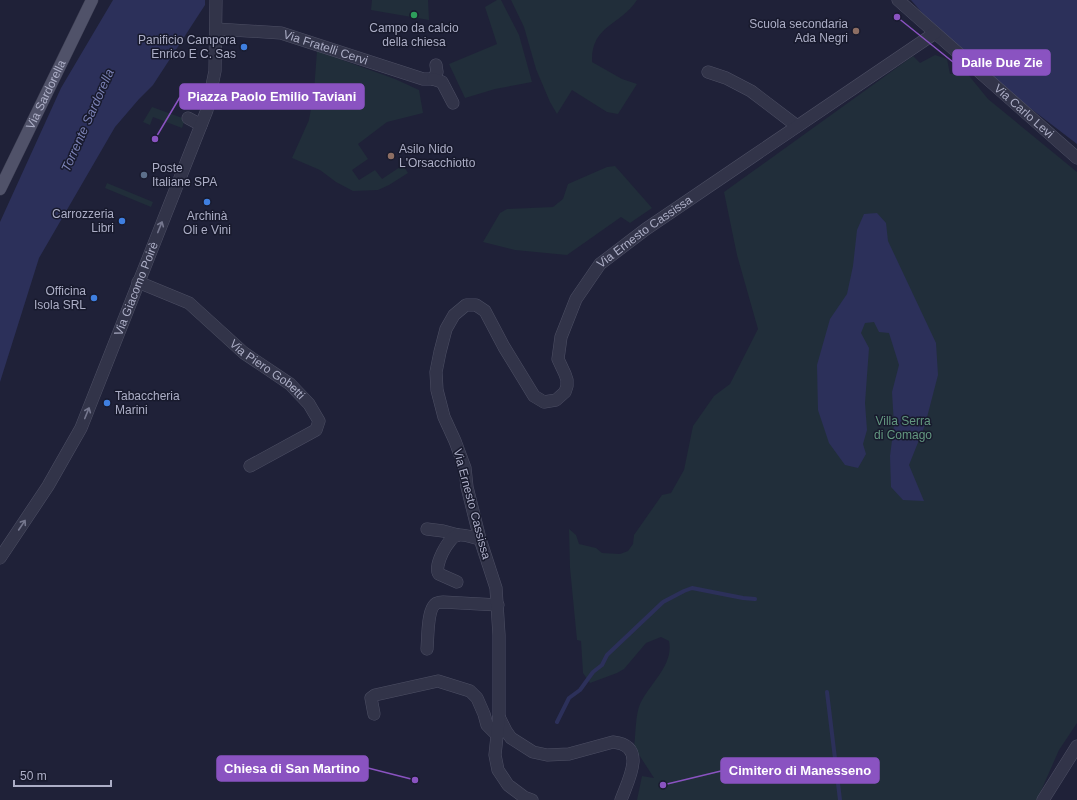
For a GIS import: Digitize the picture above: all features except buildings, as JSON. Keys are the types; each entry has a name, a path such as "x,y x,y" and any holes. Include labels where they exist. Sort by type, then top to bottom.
{"main road":[{"name":"Via Sardorella","path":"0,189 92,0"}],"street":[{"name":"Via Giacomo Poirè","path":"0,558 48,486 81,428 202,124 207,110 215,71 216,0"},
{"name":"Via Carlo Levi","path":"898,0 1077,158"},
{"name":"Via Fratelli Cervi","path":"216,29 281,33 423,79 433,79"},
{"name":"Via Ernesto Cassissa","path":"532,800 508,785 498,770 496,755 499,717 499,634 496,588 480,539 467,487 465,468 444,417 437,390 436,372 446,329 454,315 466,305 476,306 485,311 504,347 534,396 544,402 556,400 565,392 567,386 565,374 558,359 561,337 576,299 600,264 646,229 935,33"},
{"path":"436,65 437,72 433,79 442,82 453,104"},
{"path":"708,72 726,78 751,91 797,126"},
{"path":"188,118 202,124"},
{"name":"Via Piero Gobetti","path":"138,282 189,303 244,353 290,384 309,404 319,421 316,430 250,466"},
{"path":"427,529 480,539"},
{"path":"457,582 439,574 437,572 437,567 450,540 458,535"},
{"path":"427,649 430,615 432,608 436,603 443,602 498,605"},
{"path":"374,714 371,698 375,695 438,681 470,691 477,698 487,725 497,734"},
{"path":"499,717 511,738 533,752 547,755 569,754 614,742 626,746 631,751 634,763 620,800"},
{"path":"1043,800 1077,746"}],"green space":[{"name":"Campo da calcio della chiesa","path":"372,0 428,0 429,20 371,10"},
{"path":"497,0 501,0 519,35 532,82 495,89 465,98 449,64 497,44 485,7"},
{"path":"511,0 637,0 630,9 601,33 596,40 593,50 592,62 622,79 637,84 618,114 607,112 572,90 557,114 550,102 536,69 524,27"},
{"path":"317,51 395,79 419,90 423,113 387,122 358,144 368,159 352,170 359,180 375,170 382,179 403,165 408,173 378,190 353,191 336,182 320,170 292,158 309,120 314,91"},
{"name":"Villa Serra di Comago","path":"935,55 947,59 950,74 966,72 988,99 1077,172 1077,723 1059,750 1037,800 637,800 642,776 654,778 634,747 637,714 644,696 665,666 670,650 669,641 661,637 646,643 624,669 590,683 583,673 581,641 577,640 570,568 569,529 576,535 579,544 596,548 602,553 620,554 628,551 633,544 634,535 662,495 671,493 684,470 693,426 714,396 730,384 758,329 737,255 724,192 913,56 920,63"},
{"path":"152,107 185,119 182,128 153,117 150,125 143,122"},
{"path":"615,166 652,208 630,223 621,217 567,255 515,250 483,242 500,213 507,209 553,207 563,199 568,184 607,167"},
{"path":"107,183 153,202 151,207 105,188"}],"water":[{"name":"Torrente Sardorella","path":"113,0 205,0 205,5 153,85 115,127 39,258 0,382 0,222 61,88"},
{"path":"911,0 1077,0 1077,144 996,82 936,29"},
{"path":"877,213 886,223 888,241 936,343 938,375 925,425 909,465 924,501 903,500 891,487 890,456 894,425 892,392 899,365 889,333 879,332 874,322 865,323 861,333 869,348 865,403 867,430 863,444 866,454 858,468 845,465 829,443 818,410 817,365 830,319 847,294 853,266 857,230 864,214"}],"waterway":[{"path":"557,722 569,698 580,690 593,672 602,665 607,655 663,602 692,588 755,599"},
{"path":"827,692 840,800"}],"place":[{"name":"Campo da calcio della chiesa","path":"414,15"},
{"name":"Dalle Due Zie","path":"897,17"},
{"name":"Scuola secondaria Ada Negri","path":"856,31"},
{"name":"Panificio Campora Enrico E C. Sas","path":"244,47"},
{"name":"Piazza Paolo Emilio Taviani","path":"155,139"},
{"name":"Asilo Nido L'Orsacchiotto","path":"391,156"},
{"name":"Poste Italiane SPA","path":"144,175"},
{"name":"Archinà Oli e Vini","path":"207,202"},
{"name":"Carrozzeria Libri","path":"122,221"},
{"name":"Officina Isola SRL","path":"94,298"},
{"name":"Tabaccheria Marini","path":"107,403"},
{"name":"Chiesa di San Martino","path":"415,780"},
{"name":"Cimitero di Manesseno","path":"663,785"}]}
